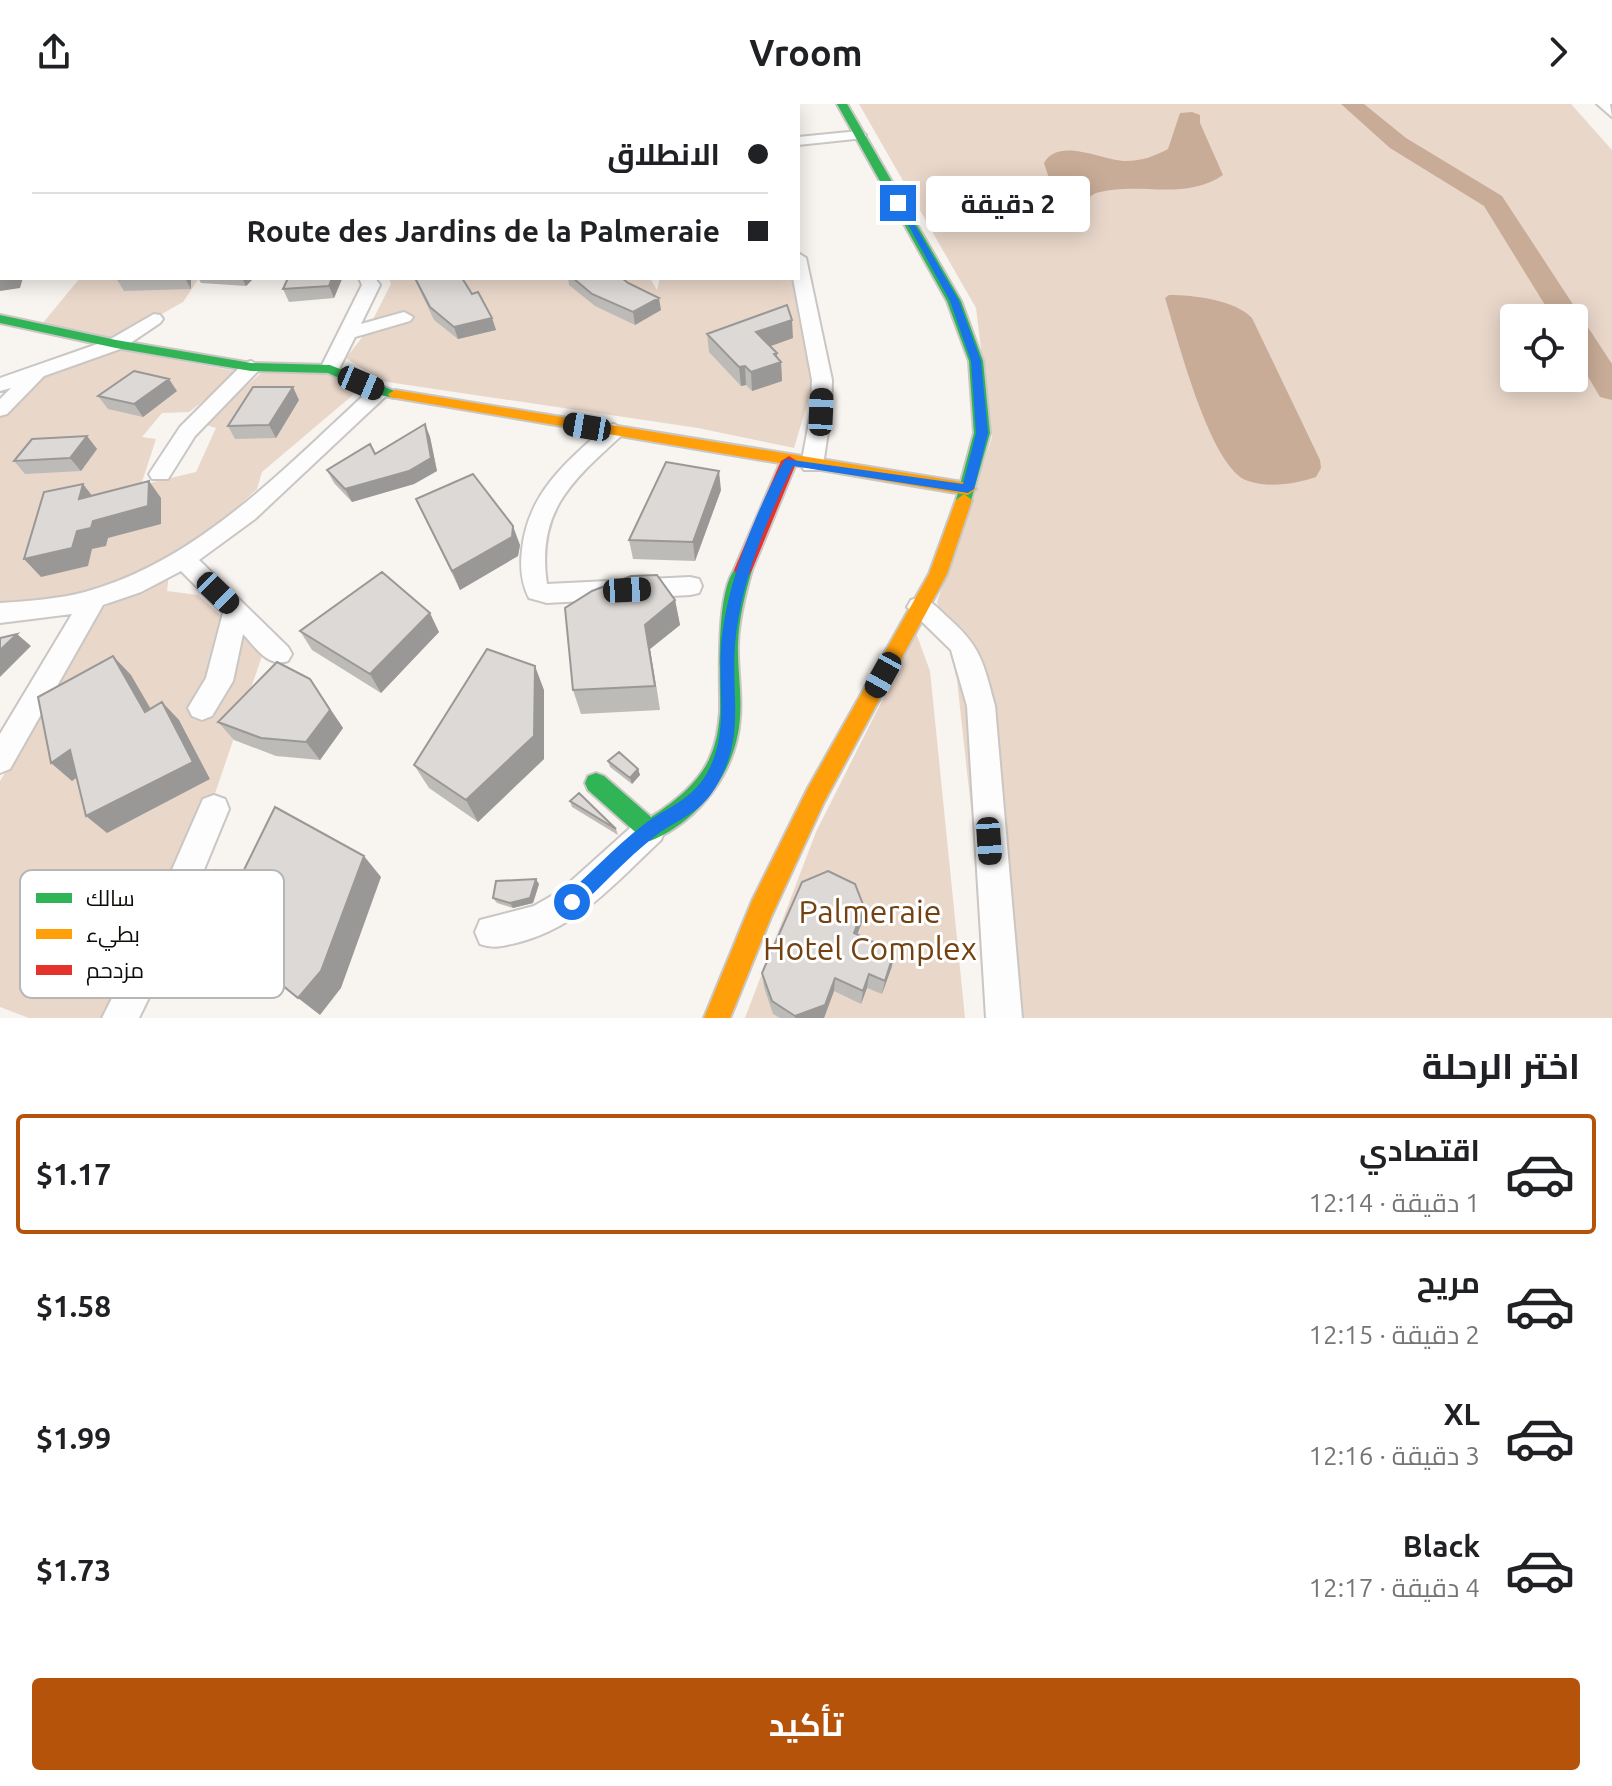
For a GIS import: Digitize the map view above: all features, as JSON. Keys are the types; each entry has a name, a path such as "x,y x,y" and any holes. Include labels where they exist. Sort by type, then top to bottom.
{"street":[{"path":"717,1018 761,910 816,795 938,574 968,489 982,433 976,361 954,301 842,104"},
{"path":"1603,104 1612,113"},
{"path":"800,141 859,135"},
{"path":"800,268 822,380 821,412 812,465"},
{"path":"330,369 371,285 368,280"},
{"path":"348,333 404,317"},
{"path":"0,319 116,344 251,367 330,369 380,391 968,489"},
{"path":"0,385 116,344 154,319"},
{"path":"160,474 187,432 251,367"},
{"path":"0,410 38,371"},
{"path":"0,613 53,609 94,599 159,572 262,500 380,391"},
{"path":"614,431 554,487 544,503 537,523 534,583 538,591 547,594 690,586"},
{"path":"492,932 539,921 572,902 650,830 681,813 709,784 725,750 730,718 729,630 735,599 765,511 789,461"},
{"path":"182,557 279,654"},
{"path":"0,760 94,599"},
{"path":"920,607 961,644 971,666 981,706 1004,1018"},
{"path":"202,708 219,681 236,611"},
{"path":"596,783 650,830"},
{"path":"188,870 214,809"},
{"path":"120,1018 130,998"}],"green space":[{"path":"859,104 1571,104 1612,150 1612,1018 994,1018 957,680 937,602 992,437 976,308"},
{"path":"78,280 198,280 183,302 117,339 42,324"},
{"path":"390,280 651,280 657,290 660,280 797,280 814,381 794,448 698,428 381,381 346,358 367,331 391,284"},
{"path":"119,350 241,372 189,412 162,413 142,437 156,439 141,485 196,472 216,428 203,424 261,373 329,372 360,389 262,472 257,489 219,524 125,580 52,603 0,607 0,418 43,375"},
{"path":"169,573 167,591 198,595 263,653 210,808 182,870 20,870 20,998 123,998 114,1018 29,1018 0,1007 0,781 103,608"},
{"name":"Palmeraie Hotel Complex","path":"916,633 930,671 965,1018 745,1018 816,832"}],"shaded area":[{"path":"1180,113 1200,115 1200,123 1223,175 1193,187 1115,189 1097,193 1050,213 1049,226 1029,224 1013,212 1021,202 1050,181 1044,163 1051,155 1070,151 1126,161 1148,158 1168,149"},
{"path":"1169,295 1225,303 1252,318 1320,460 1321,468 1316,477 1273,485 1248,481 1234,471 1208,428 1197,399 1165,298"}],"building":[{"path":"287,280 331,280 329,286 283,289"},
{"path":"416,280 463,280 472,294 478,292 492,318 454,327 430,307"},
{"path":"575,280 624,280 659,298 633,312 592,294"},
{"path":"787,305 792,320 756,332 777,353 774,354 781,362 751,372 745,366 739,367 707,334"},
{"path":"134,371 169,379 134,404 98,396"},
{"path":"253,387 293,387 269,425 228,426"},
{"path":"425,424 431,458 409,471 345,489 327,470 370,444 375,454"},
{"path":"87,436 70,458 14,461 32,439"},
{"path":"666,462 719,471 693,542 629,540"},
{"path":"473,474 513,526 512,537 452,571 416,499"},
{"path":"149,481 148,506 93,521 91,528 77,531 72,548 24,559 44,492 83,484 79,499"},
{"path":"382,572 430,613 370,674 300,631"},
{"path":"657,575 675,600 645,625 655,686 573,690 565,608 592,591 631,576"},
{"path":"17,634 0,650 0,638"},
{"path":"487,649 535,666 534,736 466,800 414,765"},
{"path":"113,656 145,712 162,702 193,762 86,816 70,750 51,763 38,697"},
{"path":"277,662 310,679 330,710 306,742 261,738 218,722"},
{"path":"619,752 638,769 630,778 608,761"},
{"path":"579,793 616,829 570,801"},
{"path":"275,807 364,856 321,971 298,998 284,987 284,870 244,870"},
{"path":"828,871 855,884 864,907 854,933 894,952 885,981 869,974 863,991 835,978 825,1005 795,1016 772,1001 762,973 802,882"},
{"path":"536,879 530,898 510,903 493,898 496,881"}],"waterway":[{"path":"1351,104 1398,143 1493,201 1559,304"},
{"path":"1588,350 1612,390"}],"traffic: fast":[{"path":"842,104 954,301 976,361 982,433 964,500"},
{"path":"0,319 116,344 251,367 330,369 380,391 395,394"},
{"path":"596,783 650,830 681,809 706,784 716,769 728,735 729,633 743,570"}],"traffic: slow":[{"path":"395,394 968,489"},
{"path":"717,1018 761,910 816,795 938,574 964,500"}],"traffic: jam":[{"path":"743,570 789,461"}],"route":[{"path":"572,902 650,830 681,813 709,784 725,750 730,718 727,664 735,599 765,511 789,461 968,489 982,433 976,361 954,301 898,203"}]}
